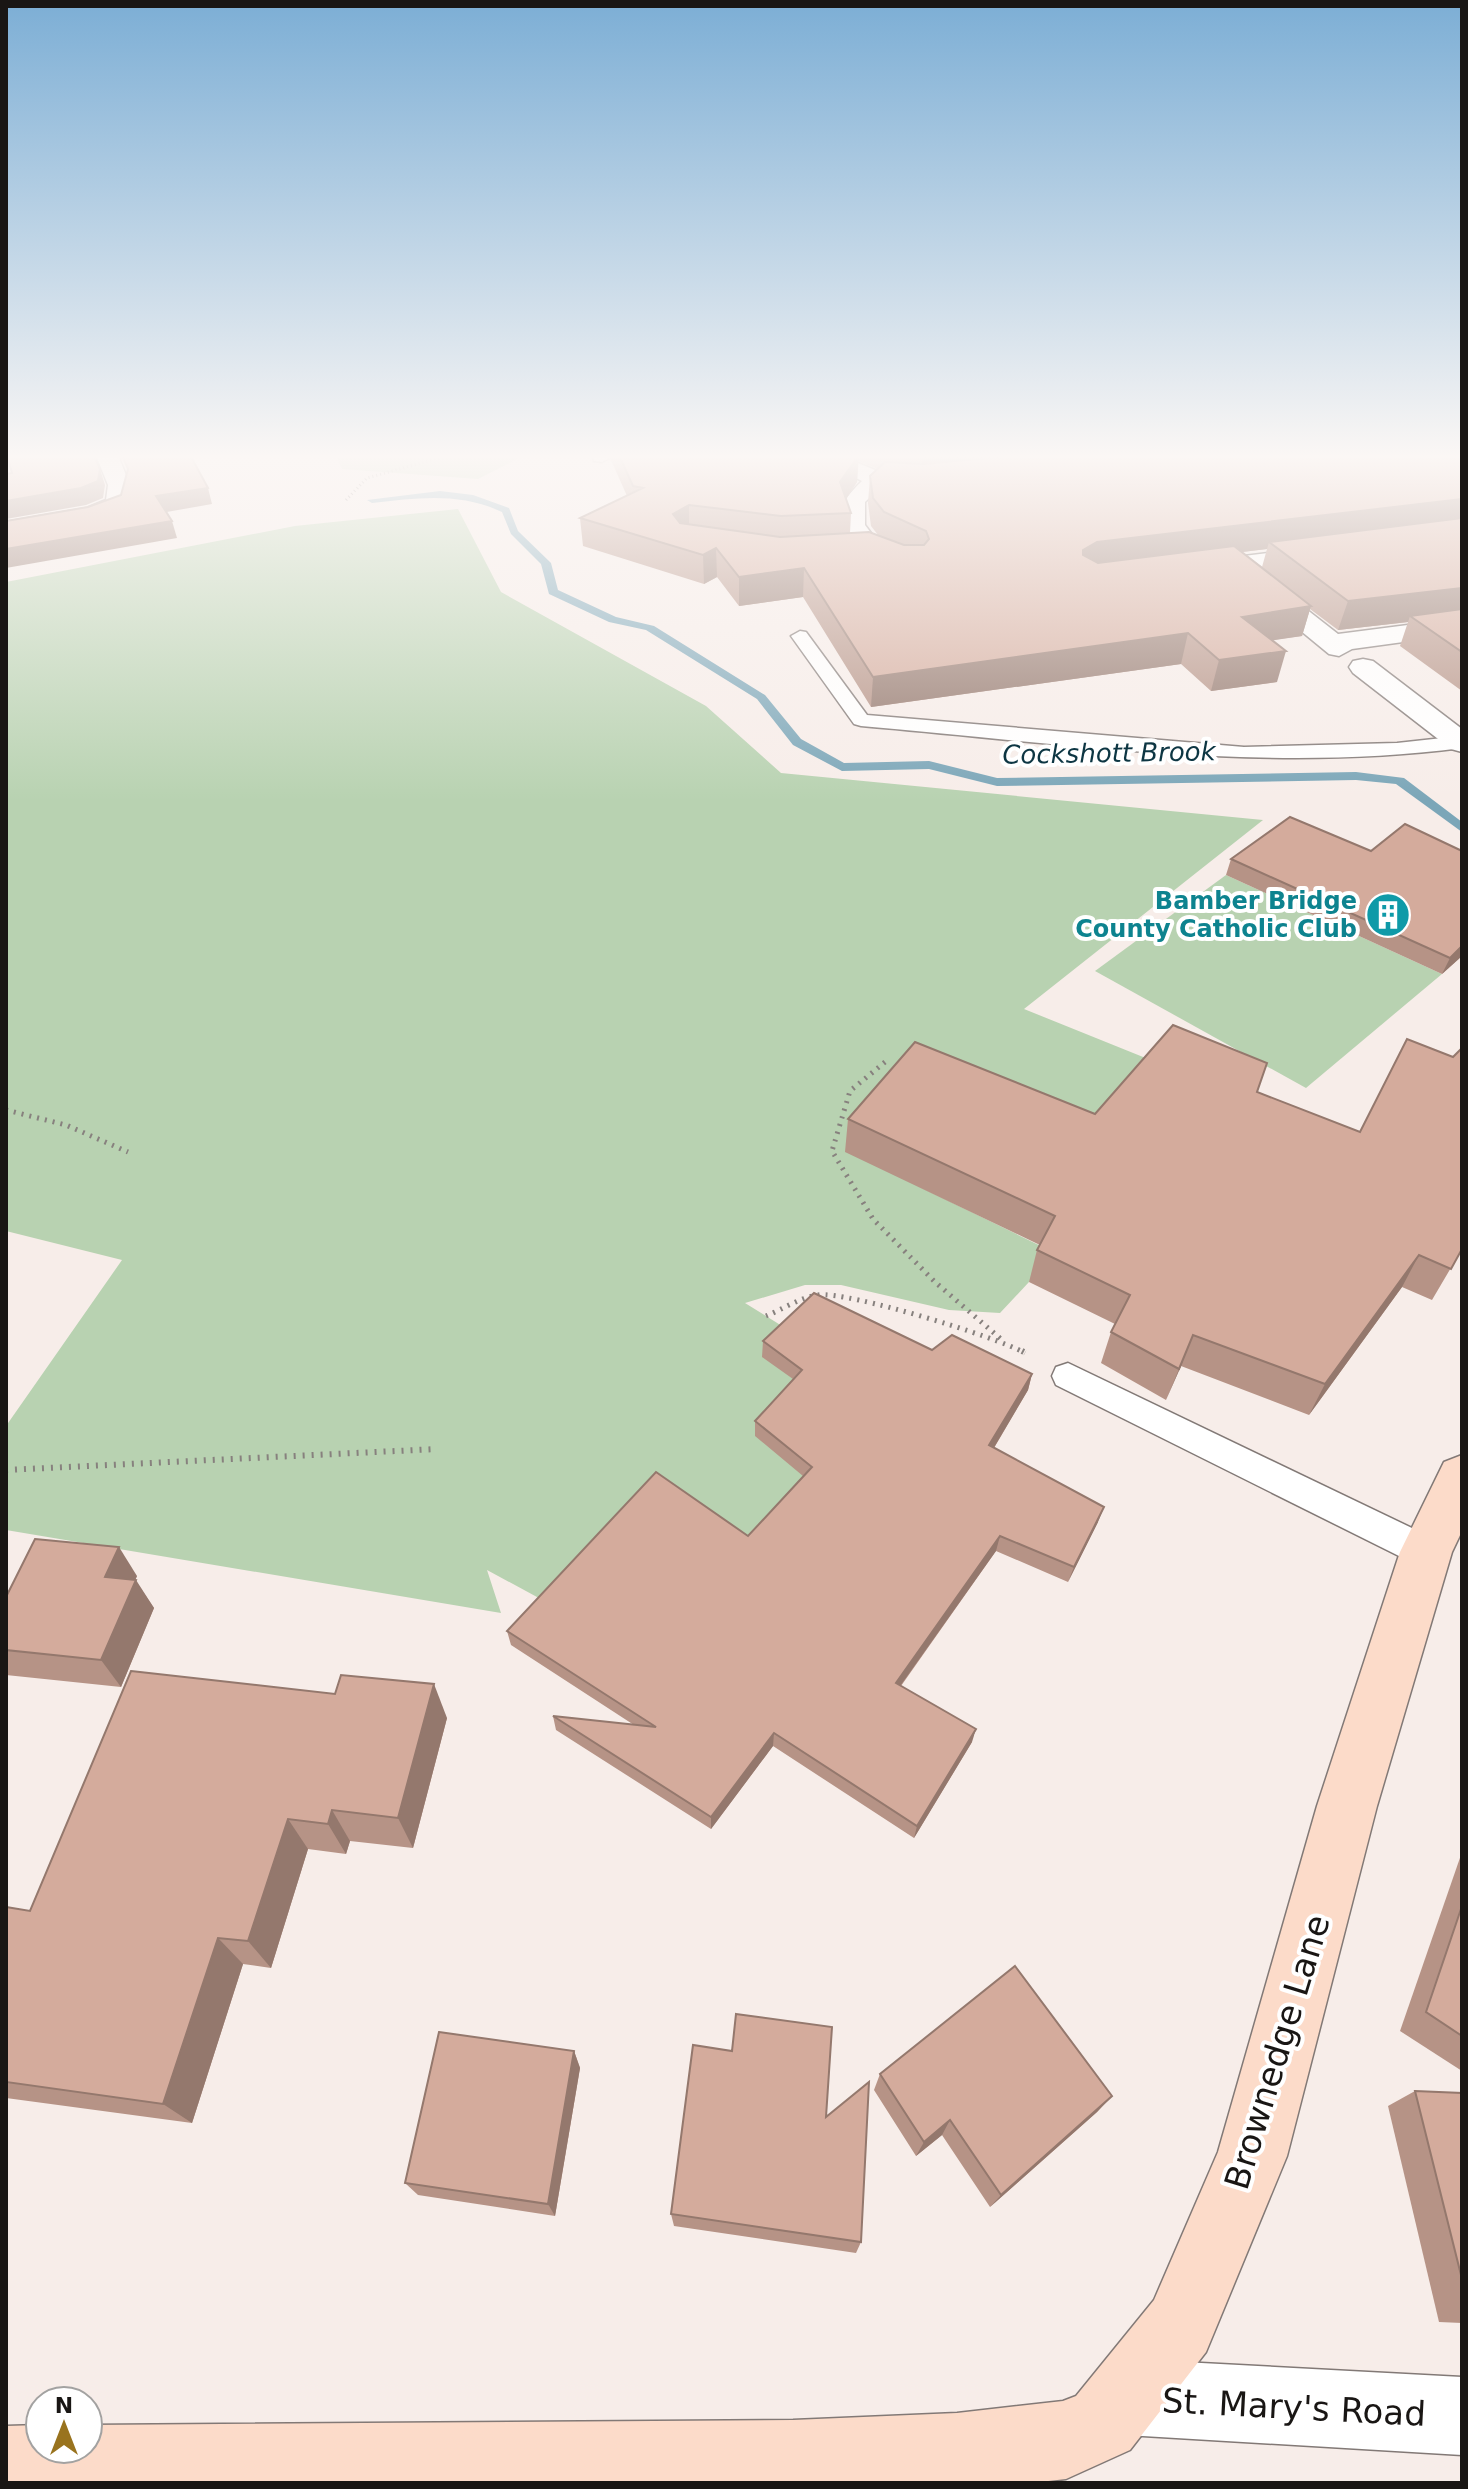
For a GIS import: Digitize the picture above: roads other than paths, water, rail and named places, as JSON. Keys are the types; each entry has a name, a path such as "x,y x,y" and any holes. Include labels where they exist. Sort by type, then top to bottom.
{"main road":[{"name":"Brownedge Lane","path":"6,2465 793,2459 957,2452 1066,2440 1103,2423 1180,2326 1252,2156 1347,1806 1426,1552 1462,1477"}],"street":[{"path":"1171,572 1197,569"},
{"path":"1240,569 1336,646 1462,626"},
{"path":"1363,667 1461,743"},
{"name":"St. Mary's Road","path":"1126,2397 1462,2416"}],"lane":[{"path":"800,636 861,720 1244,753 1397,749 1461,743"},
{"path":"1068,1376 1426,1552"}],"waterway":[{"name":"Cockshott Brook","path":"547,569 553,592 613,620 650,628 761,697 797,742 842,767 929,765 997,782 1356,776 1400,781 1462,828"}],"place":[{"name":"Bamber Bridge County Catholic Club","path":"1388,915"}]}
